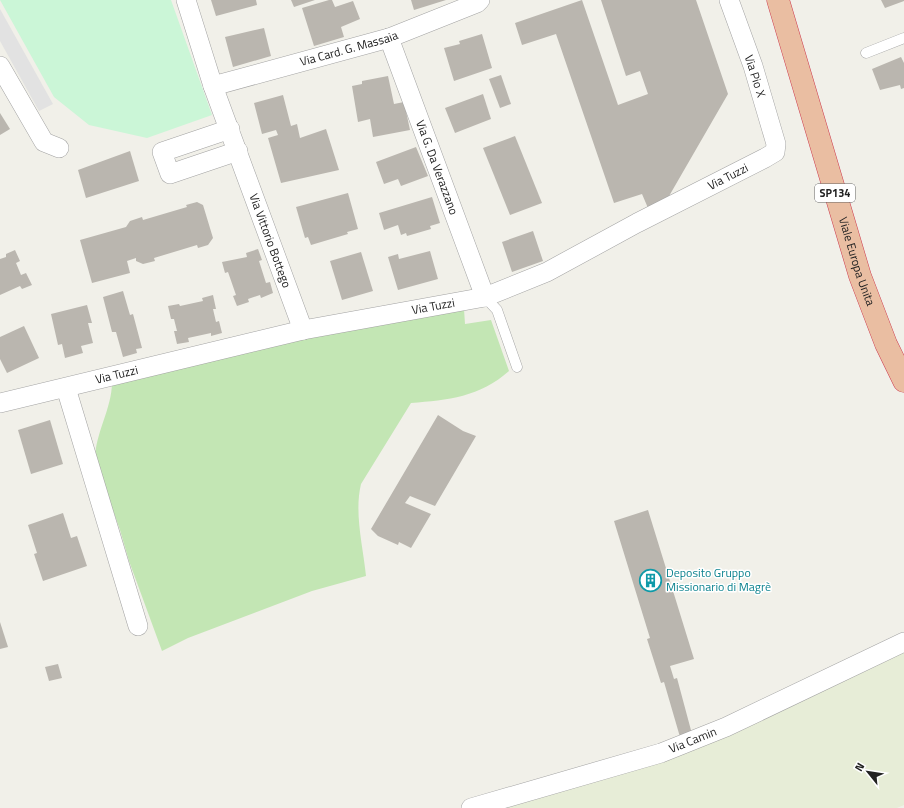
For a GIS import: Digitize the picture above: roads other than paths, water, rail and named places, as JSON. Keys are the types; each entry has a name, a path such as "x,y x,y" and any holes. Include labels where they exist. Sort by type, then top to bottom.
{"highway":[{"name":"Viale Europa Unita","path":"778,0 860,276 886,344 904,381"}],"street":[{"name":"Via Vittorio Bottego","path":"186,0 213,86 303,330"},
{"name":"Via Card. G. Massaia","path":"213,86 389,38 477,3 480,0"},
{"name":"Via Pio X","path":"728,0 752,66 776,144 775,152"},
{"name":"Via G. Da Verazzano","path":"389,38 485,297"},
{"path":"0,66 44,142 59,148"},
{"path":"230,129 162,152 170,174 238,151"},
{"name":"Via Tuzzi","path":"0,403 303,330 485,297 547,272 637,223 775,152"},
{"path":"66,388 138,626"},
{"name":"Via Camin","path":"471,808 661,753 726,727 904,642"}],"lane":[{"path":"866,53 904,38"},
{"path":"485,297 497,310 517,367"}],"place":[{"name":"Deposito Gruppo Missionario di Magrè","path":"651,580"}]}
